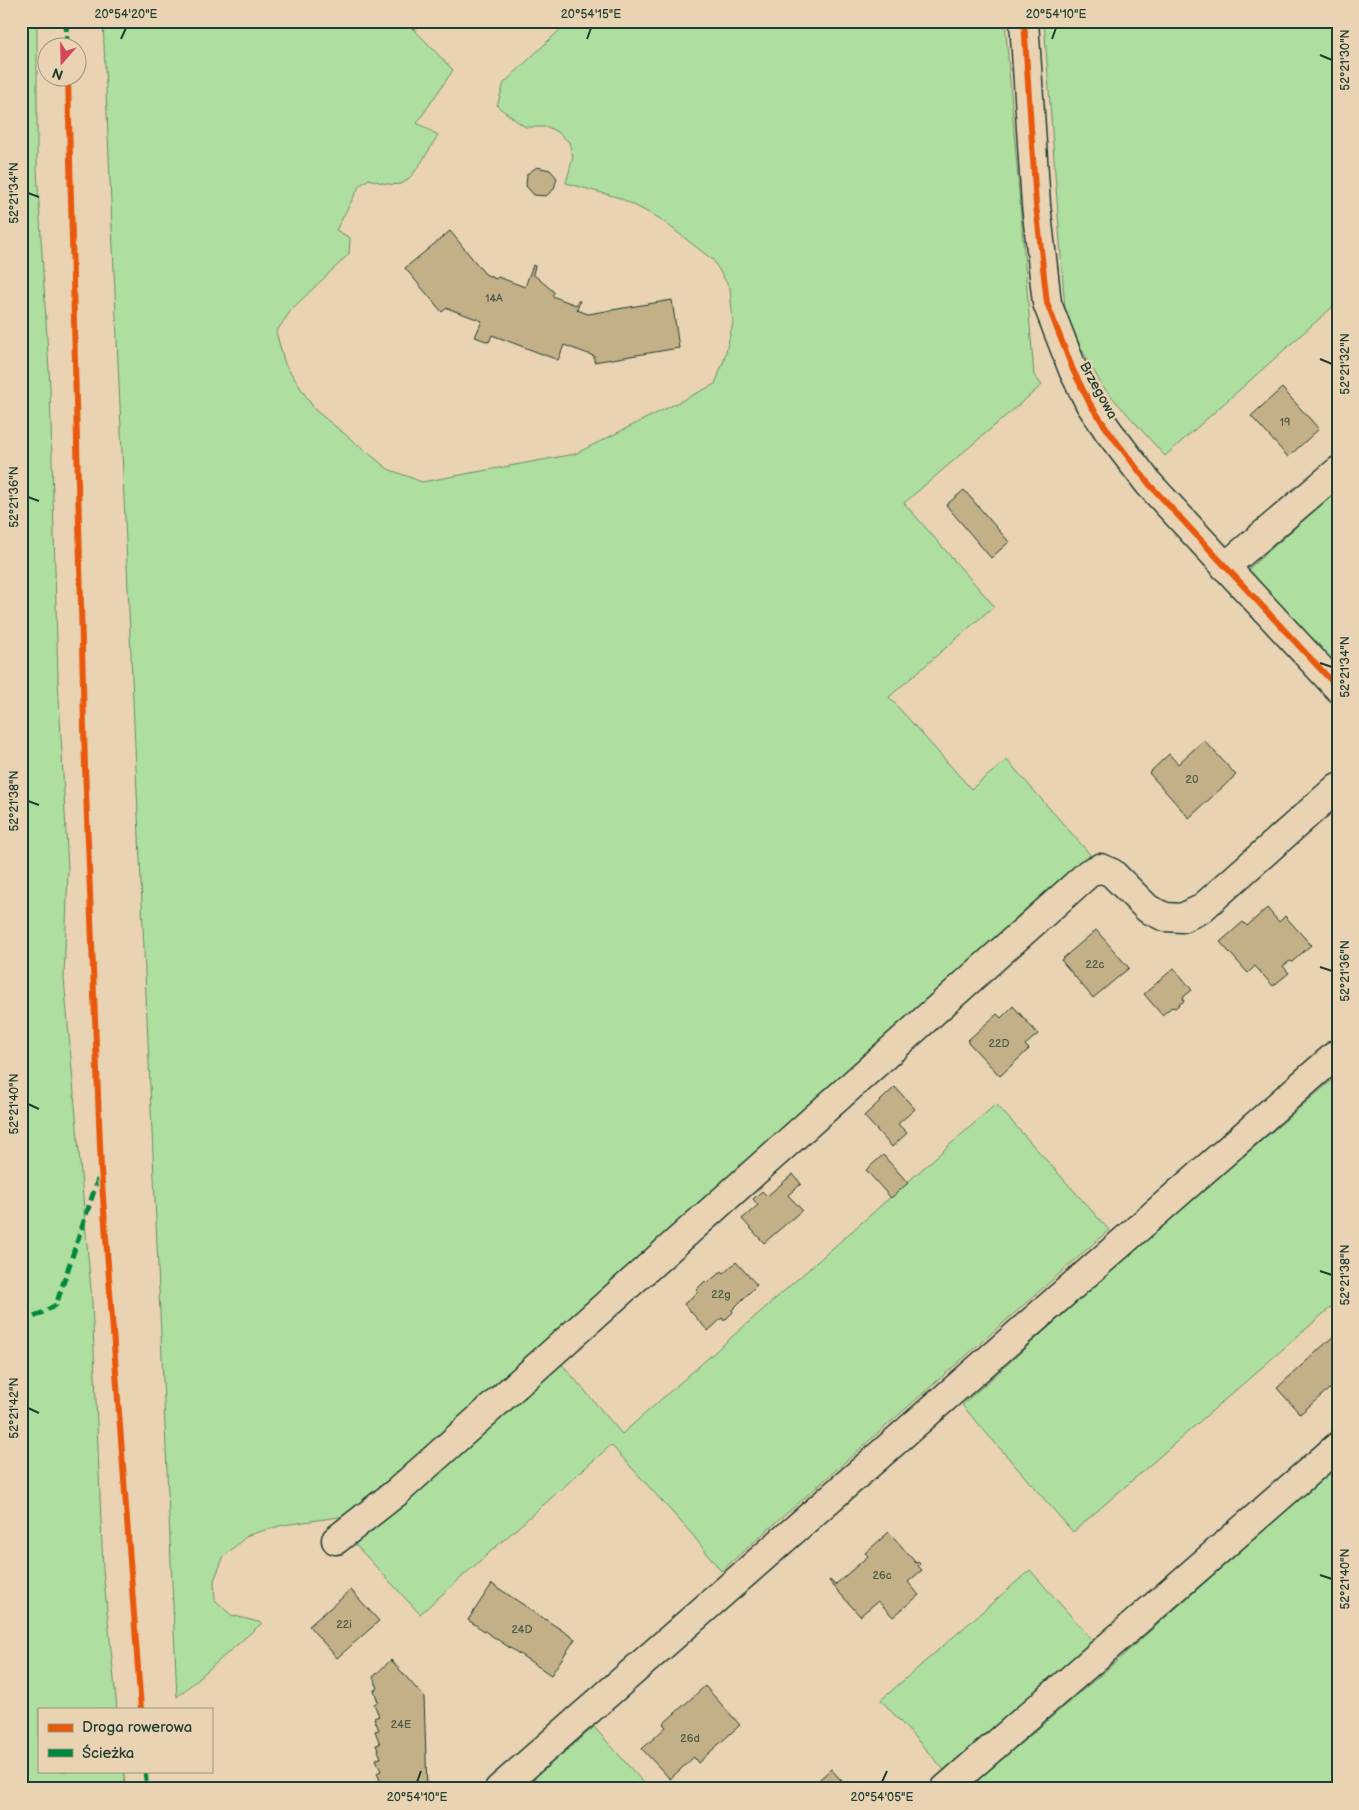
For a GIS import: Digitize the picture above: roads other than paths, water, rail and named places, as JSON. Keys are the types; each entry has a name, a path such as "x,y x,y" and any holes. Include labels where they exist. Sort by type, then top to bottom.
{"street":[{"name":"Brzegowa","path":"1024,21 1036,205 1047,303 1073,370 1094,411 1149,484 1338,688"},
{"path":"1225,567 1338,471"},
{"path":"336,1540 404,1485 1089,873 1100,868 1112,873 1148,909 1165,917 1182,918 1201,910 1338,787"},
{"path":"499,1789 1338,1053"},
{"path":"945,1789 1338,1446"}]}
